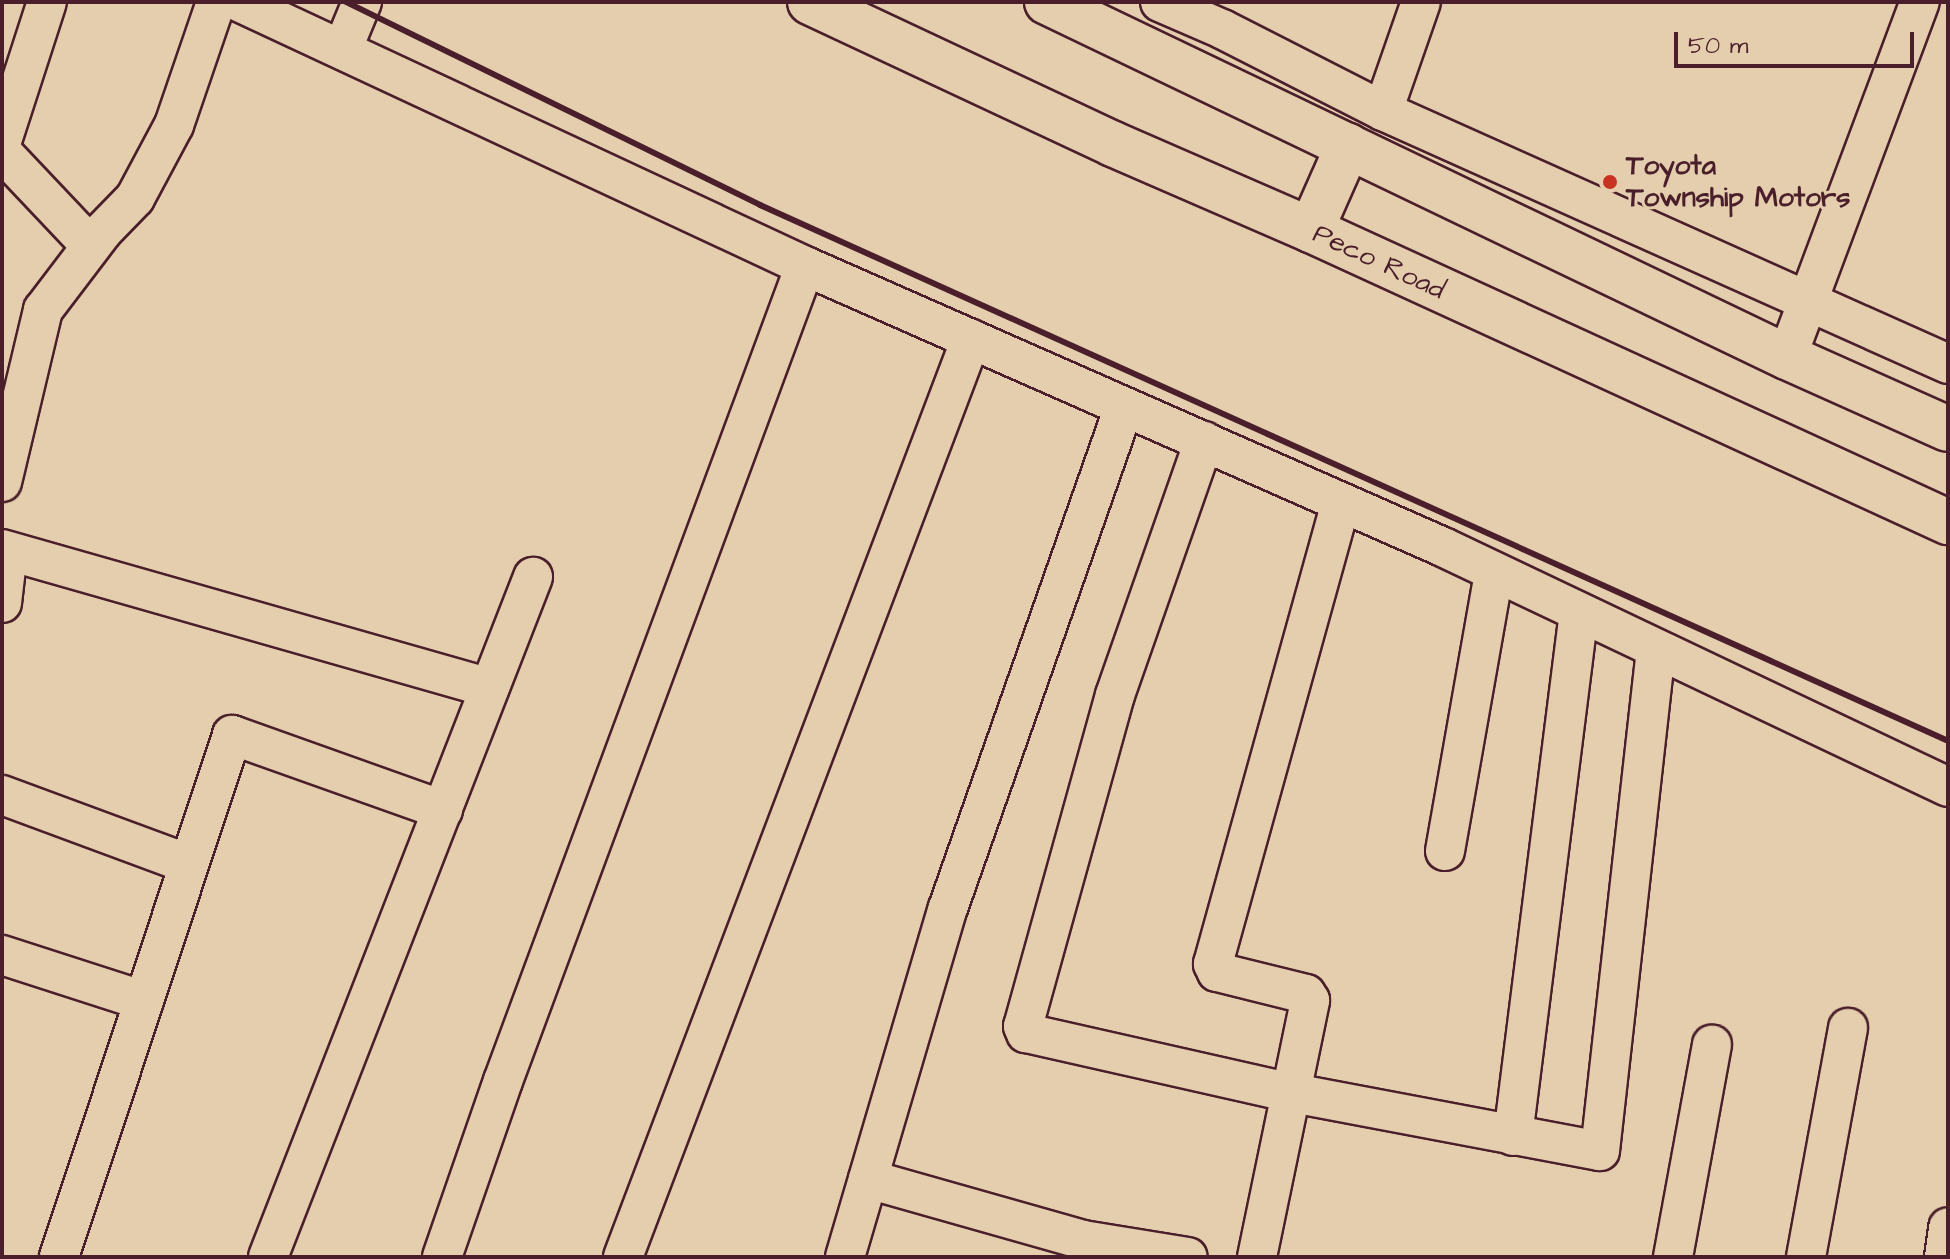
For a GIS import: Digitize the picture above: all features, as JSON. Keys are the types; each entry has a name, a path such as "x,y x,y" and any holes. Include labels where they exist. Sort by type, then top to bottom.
{"main road":[{"name":"Peco Road","path":"810,2 1113,144 1311,230 1948,522"},
{"path":"1047,2 1787,357 1948,429"},
{"path":"1311,230 1348,146"}],"street":[{"path":"2,141 47,2"},
{"path":"2,482 16,356 43,310 91,246 135,198 174,125 216,2"},
{"path":"239,2 805,266 1494,572 1948,787"},
{"path":"343,48 362,2"},
{"path":"1160,2 1226,16 1383,111 1948,364"},
{"path":"1383,111 1421,2"},
{"path":"1787,357 1920,2"},
{"path":"2,152 91,246"},
{"path":"1506,222 1528,175"},
{"path":"1615,274 1637,224"},
{"path":"442,1257 509,1066 805,266"},
{"path":"623,1257 971,339"},
{"path":"845,1257 948,908 1124,407"},
{"path":"1204,441 1115,695 1023,1026 1026,1033 1032,1036 1293,1093 1600,1151 1656,649"},
{"path":"1257,1257 1293,1093 1309,996 1217,972 1213,964 1341,502"},
{"path":"2,603 5,550 490,688"},
{"path":"1445,851 1494,572"},
{"path":"268,1257 533,577"},
{"path":"1513,1136 1579,612"},
{"path":"59,1257 232,735 443,810"},
{"path":"2,795 189,864"},
{"path":"2,955 144,1001"},
{"path":"1806,1257 1848,1028"},
{"path":"1673,1257 1712,1045"},
{"path":"868,1179 1083,1240 1188,1257"},
{"path":"1944,1257 1948,1227"}],"railway":[{"path":"346,2 760,205 1948,741"}],"place":[{"name":"Toyota Township Motors","path":"1610,182"}]}
